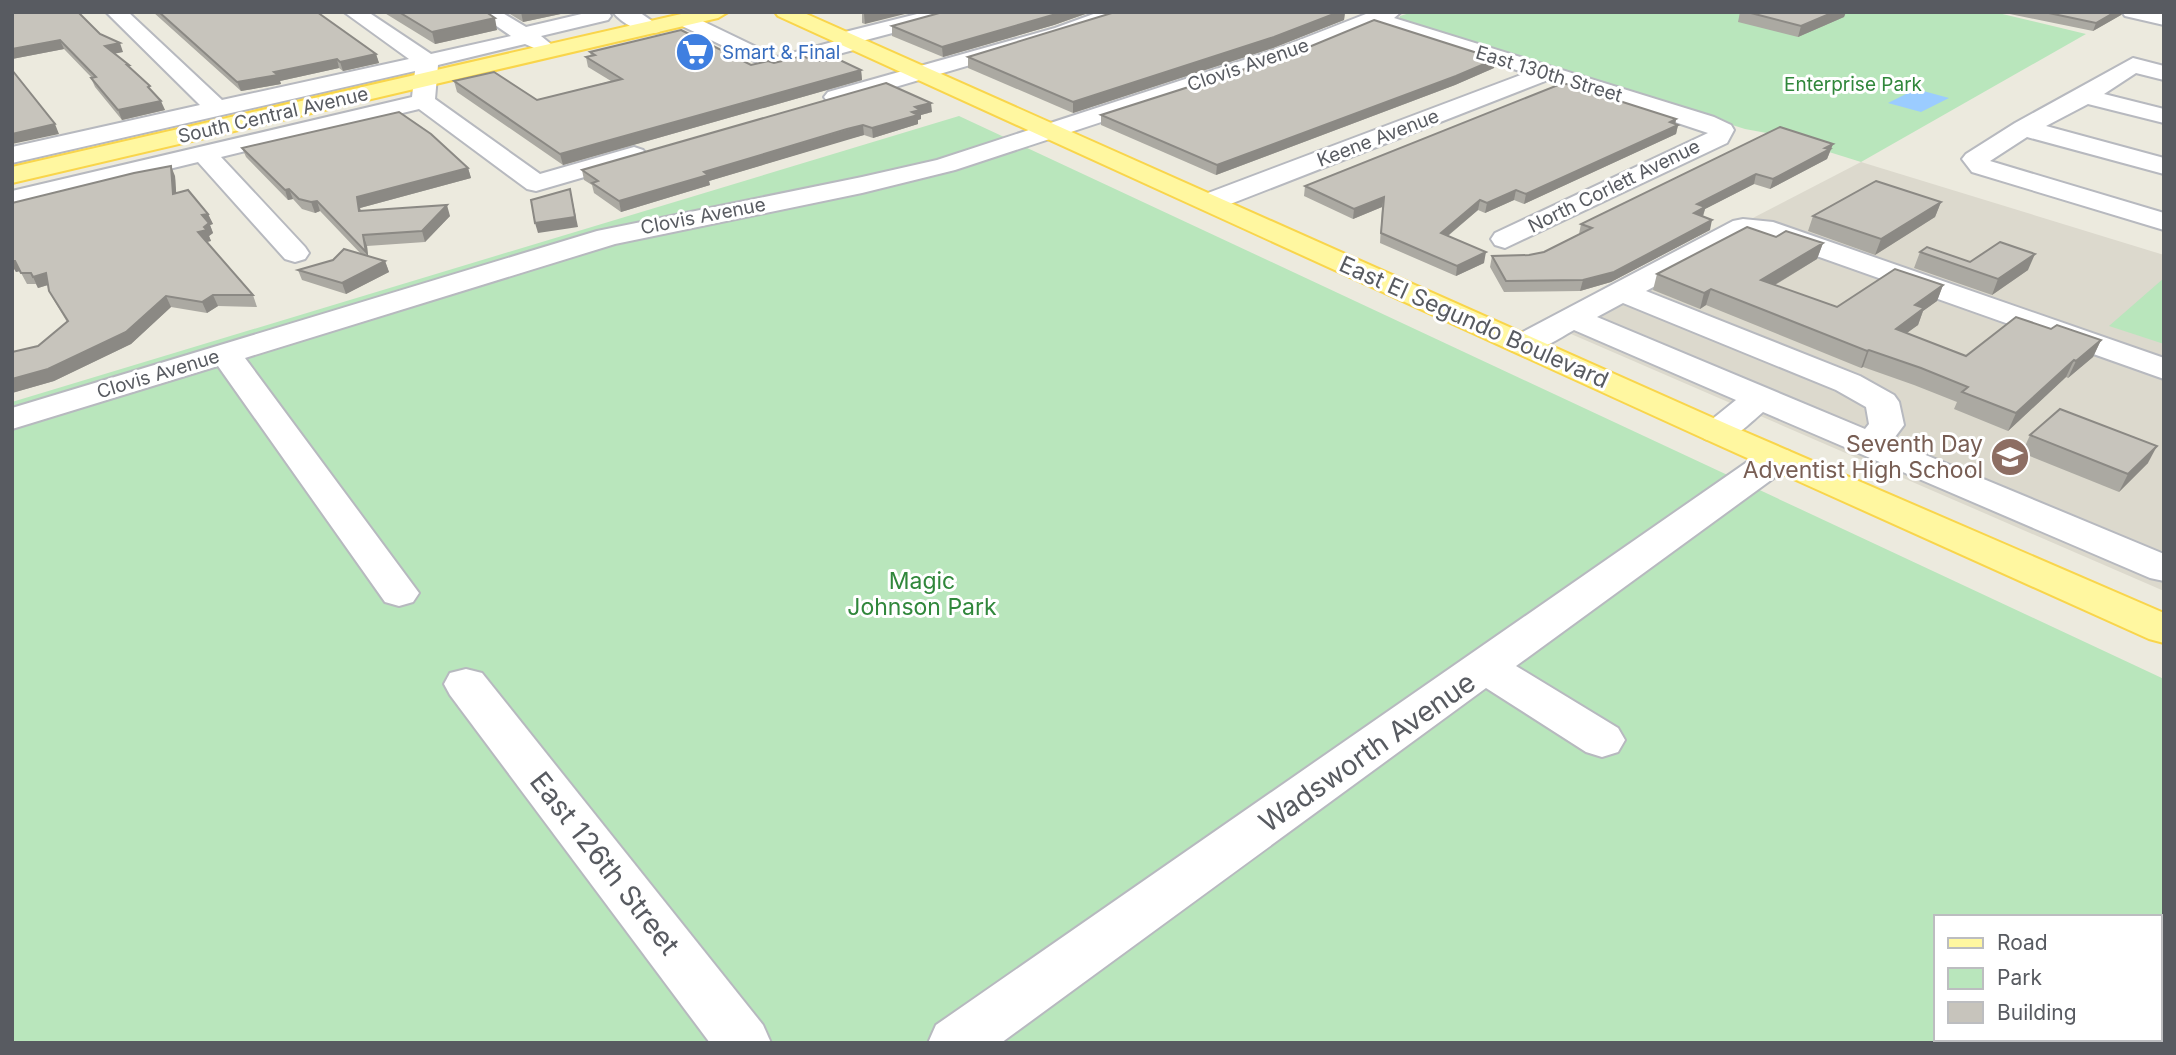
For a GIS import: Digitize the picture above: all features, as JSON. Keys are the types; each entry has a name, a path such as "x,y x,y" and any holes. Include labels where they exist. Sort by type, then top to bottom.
{"main road":[{"name":"East El Segundo Boulevard","path":"785,12 1717,432 2164,629"},
{"path":"531,45 652,28 699,15"},
{"name":"South Central Avenue","path":"12,175 425,81"}],"street":[{"path":"116,12 216,108"},
{"path":"354,12 536,183 655,149"},
{"path":"486,12 531,45"},
{"path":"623,12 652,28"},
{"path":"839,37 867,14 893,12"},
{"path":"699,15 775,64 839,37 950,12"},
{"path":"814,104 1062,32 1119,12"},
{"path":"2132,12 2163,19"},
{"name":"East 130th Street","path":"1382,15 1546,73 1705,122 1722,133"},
{"name":"Clovis Avenue","path":"12,419 607,237 899,178 1050,132 1295,50 1382,15"},
{"name":"South Central Avenue","path":"12,199 203,153 531,45 601,16"},
{"path":"2164,73 2133,65 1975,159 1981,167 2164,222"},
{"name":"Keene Avenue","path":"1210,202 1546,73"},
{"name":"South Central Avenue","path":"12,155 216,108 425,81"},
{"path":"2085,96 2164,116"},
{"path":"2024,128 2164,166"},
{"name":"North Corlett Avenue","path":"1505,239 1718,138 1722,133"},
{"path":"203,153 295,253"},
{"path":"1524,344 1743,227 1763,229 2164,369"},
{"path":"1621,292 1848,383 1882,402 1887,425 1870,445"},
{"path":"1572,318 2164,569"},
{"path":"225,353 399,593"},
{"path":"1717,432 1759,398"},
{"name":"Wadsworth Avenue","path":"956,1043 1776,458"},
{"path":"1486,667 1602,740"},
{"name":"East 126th Street","path":"466,684 743,1043"}],"shaded area":[{"name":"Seventh Day Adventist High School","path":"1861,162 2164,255 2164,591 1548,324"}],"green space":[{"name":"Enterprise Park","path":"1413,12 1994,12 2086,34 1861,162 1772,134 1745,129 1399,20 1400,16"},
{"name":"Magic Johnson Park","path":"959,116 2164,679 2164,1043 12,1043 12,402"},
{"path":"2164,278 2164,344 2109,326"}],"water":[{"path":"1916,89 1949,98 1921,112 1888,103"}],"building":[{"path":"12,12 78,12 100,34 120,43 105,46 129,65 161,101 118,110 91,78 96,77 60,40 12,49"},
{"path":"159,12 317,12 376,54 340,62 337,59 274,72 278,75 237,82"},
{"path":"399,12 486,12 495,18 432,32"},
{"path":"943,12 1063,12 942,47 892,26"},
{"path":"1115,12 1339,12 1274,37 1073,102 968,57"},
{"path":"1747,12 1834,12 1801,26"},
{"path":"2044,12 2115,12 2096,23"},
{"path":"1374,20 1496,59 1217,165 1101,115 1292,54"},
{"path":"681,30 751,65 803,56 814,61 842,61 861,70 560,154 454,81 494,72 537,100 622,79 586,57 595,55 590,52"},
{"path":"12,70 55,124 12,134"},
{"path":"886,83 931,103 915,107 920,110 912,112 918,115 872,128 863,125 847,129 619,201 592,183 598,181 582,170"},
{"path":"1563,83 1676,119 1670,122 1678,125 1526,194 1516,190 1487,203 1480,200 1441,233 1486,252 1457,266 1381,233 1384,197 1354,209 1305,186"},
{"path":"399,112 431,134 468,168 357,197 359,211 447,205 422,231 363,235 366,252 317,201 299,199 289,189 285,190 242,148"},
{"path":"1780,127 1833,144 1825,148 1830,149 1773,179 1756,174 1697,204 1705,207 1694,213 1712,220 1614,272 1583,280 1506,281 1492,256 1544,252 1592,228 1581,224"},
{"path":"171,166 173,194 188,190 208,214 202,215 209,223 204,227 207,230 198,232 253,295 213,295 202,302 166,296 126,332 48,369 12,379 12,352 38,346 68,321 49,291 46,273 33,277 31,273 21,273 15,261 12,261 12,203"},
{"path":"1876,181 1941,202 1881,239 1813,216"},
{"path":"570,189 575,217 535,223 531,200"},
{"path":"1747,227 1776,237 1786,231 1823,243 1761,280 1837,307 1895,269 1943,285 1915,305 1924,308 1896,329 1966,356 2016,317 2051,329 2057,325 2101,340 2074,360 2016,413 1962,392 1968,387 1921,368 1867,351 1711,289 1704,293 1657,274"},
{"path":"2000,242 2035,254 1998,279 1920,252 1927,247 1970,262"},
{"path":"344,249 385,261 342,283 298,270 333,260"},
{"path":"2060,409 2157,446 2128,474 2030,435"}],"place":[{"name":"Smart & Final","path":"695,52"},
{"name":"Seventh Day Adventist High School","path":"2010,457"}]}
